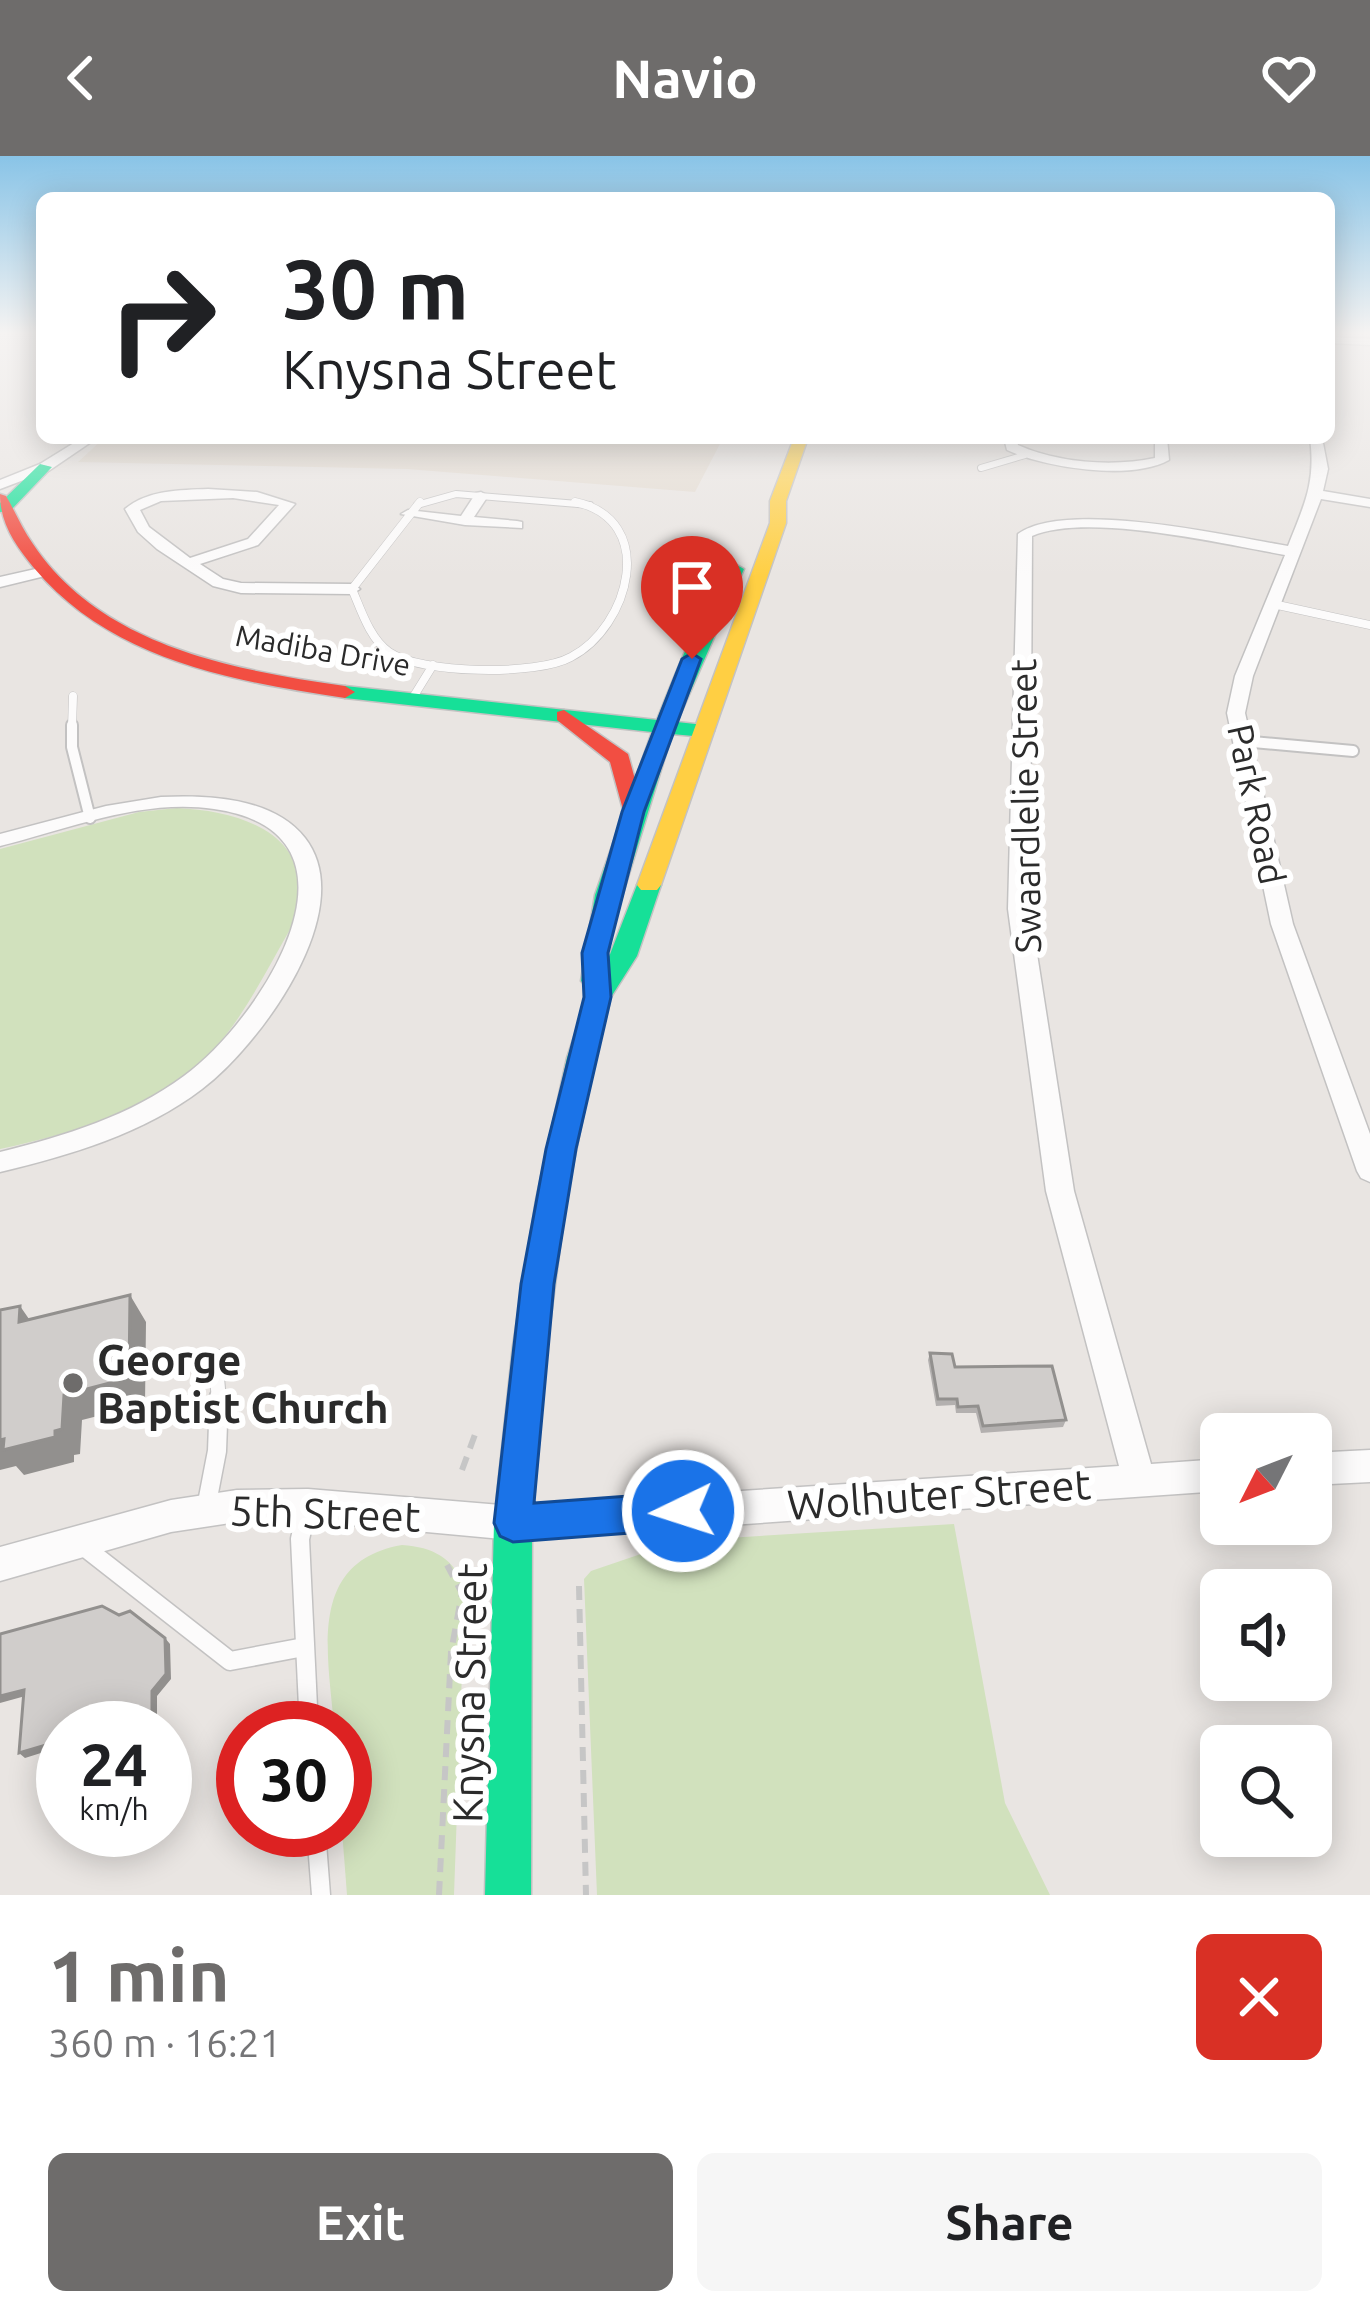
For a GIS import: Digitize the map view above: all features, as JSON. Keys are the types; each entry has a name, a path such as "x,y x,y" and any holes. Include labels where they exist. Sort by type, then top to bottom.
{"main road":[{"name":"Knysna Street","path":"598,997 624,956 778,523 778,501 799,444"},
{"path":"1,497 45,467"},
{"name":"Madiba Drive","path":"1,497 15,537 40,573 97,619 168,651 255,676 412,699 704,731"},
{"name":"Knysna Street","path":"508,1895 513,1523 540,1269 566,1125 598,997 595,953 633,812 663,727 728,581 760,521 778,501"},
{"path":"564,716 620,759 633,812"}],"street":[{"path":"45,467 81,444"},
{"path":"1011,444 1025,455 1149,465 1164,457 1161,444"},
{"name":"Park Road","path":"1317,444 1321,469 1316,494 1244,676 1236,713 1282,924 1370,1172"},
{"path":"1316,494 1370,503"},
{"path":"189,563 253,542 289,504 270,497 189,495 146,498 134,504 143,530 189,563 218,583 241,588 352,589"},
{"path":"465,521 481,496"},
{"path":"408,514 518,525"},
{"name":"Swaardlelie Street","path":"1139,1480 1060,1191 1019,909 1024,534 1046,522 1198,535 1290,551"},
{"path":"0,582 40,573"},
{"path":"0,840 172,802 213,802 267,816 305,851 312,876 312,908 286,965 243,1035 214,1066 124,1122 59,1148 0,1162"},
{"path":"1332,1468 1370,1466"},
{"name":"Wolhuter Street","path":"513,1523 1200,1476"},
{"name":"5th Street","path":"0,1564 206,1509 308,1505 513,1523"}],"lane":[{"path":"981,468 1025,455"},
{"path":"434,496 481,496 599,508 610,517 625,547 626,584 584,650 556,665 433,665 391,654 376,637 352,589 408,514 434,496"},
{"path":"1274,604 1370,625"},
{"path":"412,699 433,665"},
{"path":"73,695 72,747 90,818"},
{"path":"1242,741 1353,751"},
{"path":"206,1509 219,1461 221,1404 215,1357"},
{"path":"307,1701 300,1539 308,1505"},
{"path":"78,1543 230,1660 244,1662 304,1647"},
{"path":"318,1857 321,1895"}],"path":[{"path":"462,1470 477,1429"},
{"path":"439,1895 452,1652 462,1593 447,1565"},
{"path":"579,1586 586,1895"}],"shaded area":[{"path":"98,444 720,444 695,492 407,469 78,462"}],"green space":[{"path":"177,808 229,815 253,824 288,851 297,871 299,896 292,926 234,1024 189,1072 113,1116 0,1149 0,849 139,812"},
{"path":"954,1524 1005,1803 1050,1895 597,1895 584,1579 591,1571 679,1541"},
{"path":"402,1545 423,1548 455,1569 465,1588 454,1895 347,1895 344,1857 372,1857 372,1701 332,1701 328,1643 337,1592 350,1571 371,1555"}],"building":[{"name":"George Baptist Church","path":"130,1295 129,1378 64,1395 62,1429 55,1431 55,1437 3,1450 0,1310 20,1306 19,1322"},
{"path":"930,1353 952,1354 955,1367 1052,1366 1066,1420 983,1426 978,1406 958,1407 957,1399 938,1399"},
{"path":"102,1606 119,1615 130,1611 165,1638 166,1674 152,1691 152,1701 36,1701 36,1748 19,1753 24,1690 0,1696 0,1634"}],"traffic: fast":[{"path":"4,508 45,467"},
{"path":"594,981 603,912 659,739 735,569"},
{"path":"345,692 704,731"},
{"path":"508,1895 513,1523 530,1346 551,1200 581,1058 598,997 624,956 649,885"}],"traffic: slow":[{"path":"649,885 778,523 778,501 799,444"}],"traffic: jam":[{"path":"0,499 26,547 59,587 98,618 190,660 240,674 345,692"},
{"path":"564,716 620,759 633,812"}],"place":[{"name":"George Baptist Church","path":"73,1383"}],"route":[{"path":"683,1511 513,1523 538,1284 561,1149 598,997 595,953 633,812 692,659"}]}
